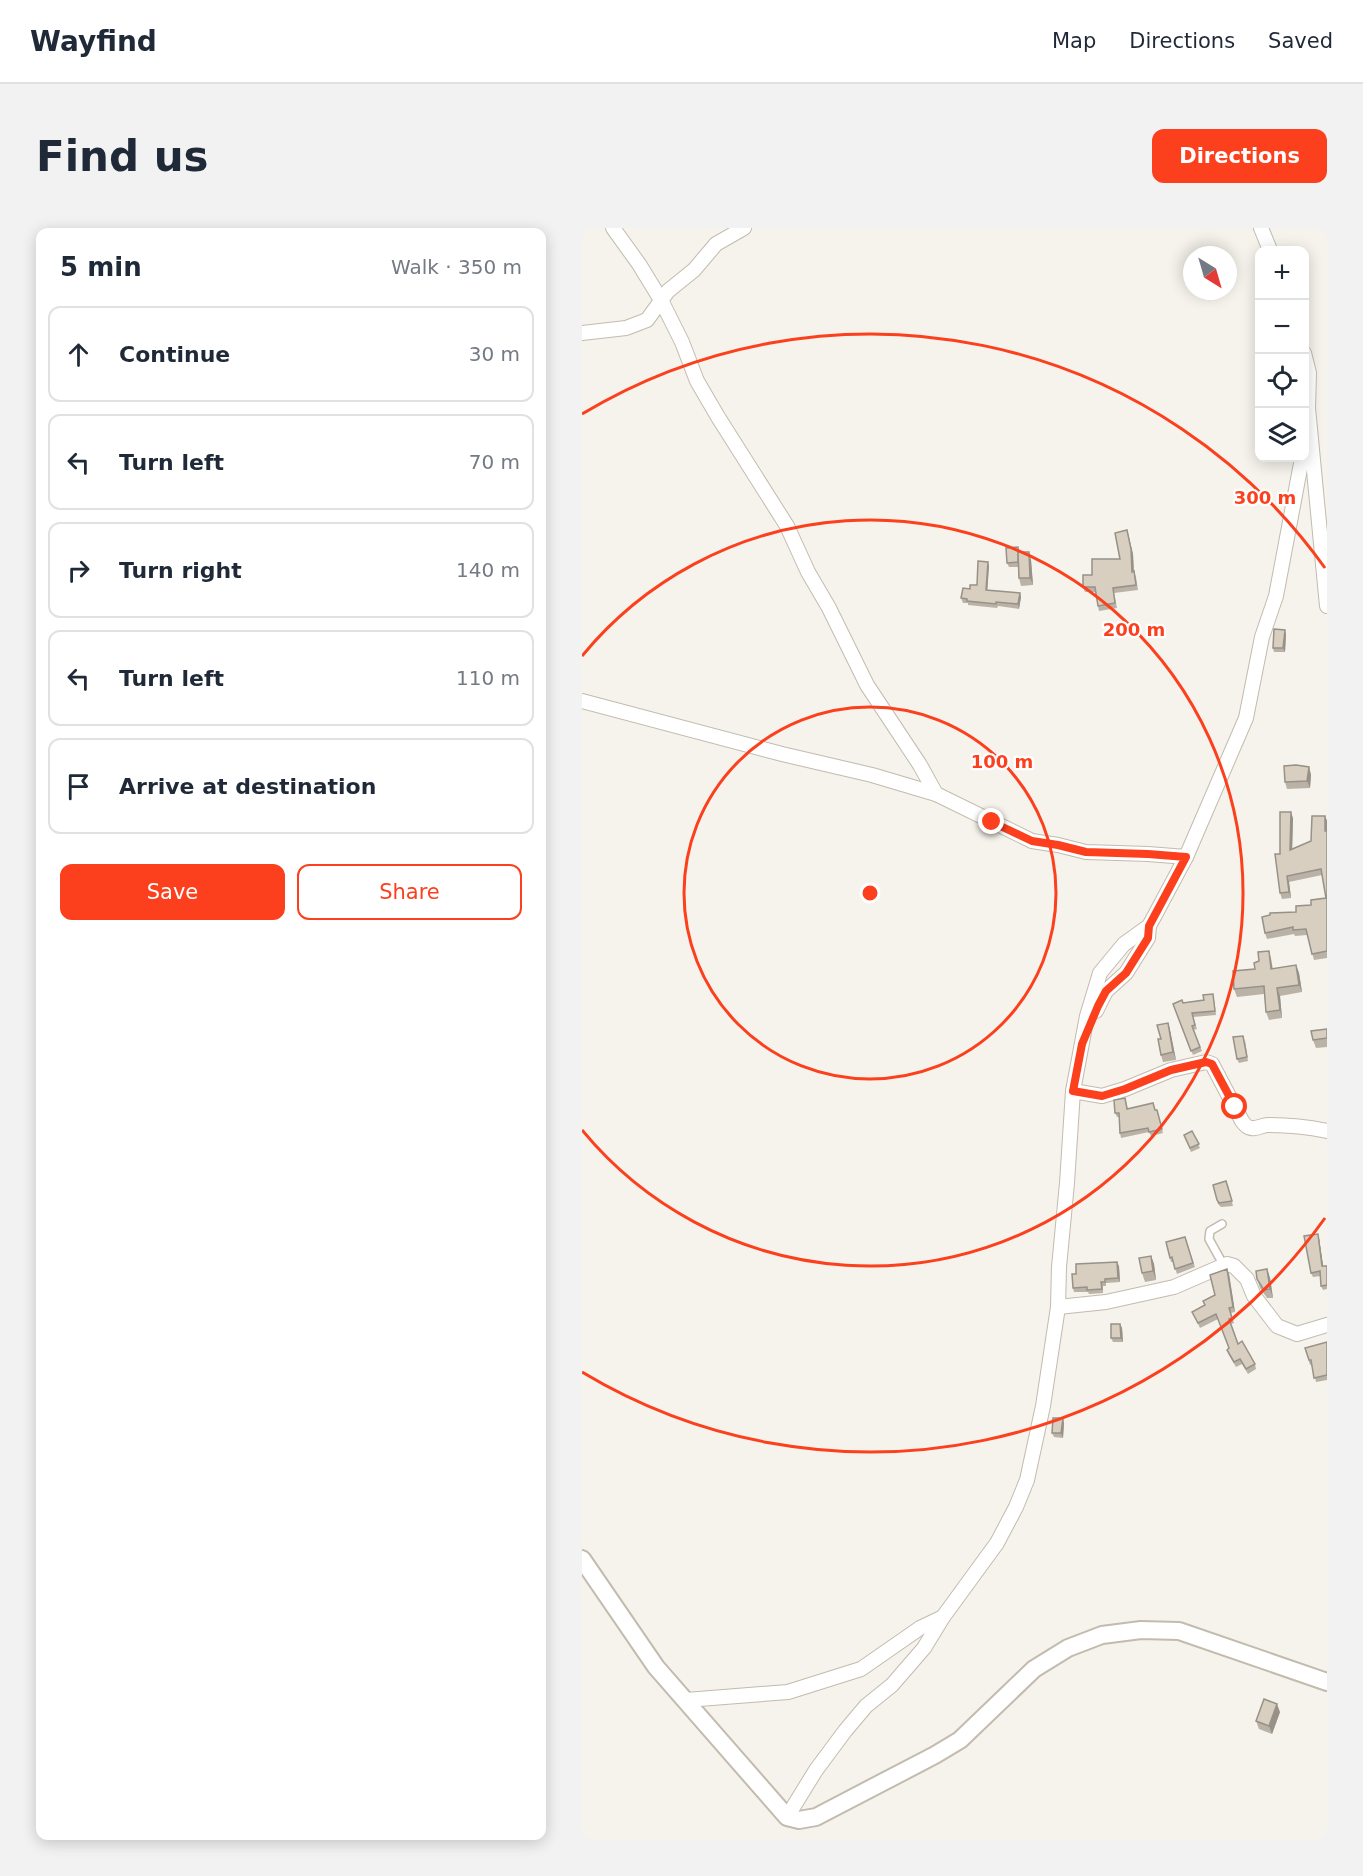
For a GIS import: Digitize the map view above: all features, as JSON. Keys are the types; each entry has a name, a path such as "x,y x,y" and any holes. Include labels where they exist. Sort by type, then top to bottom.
{"street":[{"path":"613,228 661,300 682,342 697,381 717,417 787,526 867,686 921,765 936,794"},
{"path":"582,333 626,328 647,320 668,291 694,270 716,244 744,228"},
{"path":"1261,228 1268,246"},
{"path":"1305,354 1309,373 1308,408"},
{"path":"1309,455 1327,606"},
{"path":"1082,1044 1106,991 1126,973 1148,938 1149,926 1186,857 1246,718 1262,637 1276,596 1301,462"},
{"path":"582,701 782,754 872,775 936,794 1032,841 1086,852 1186,857"},
{"path":"787,1817 816,1770 845,1731 866,1706 892,1685 924,1648 943,1617 997,1543 1027,1480 1043,1406 1058,1307 1073,1091 1087,1016 1100,972 1124,944 1149,926"},
{"path":"1073,1091 1102,1096 1171,1070 1206,1062 1212,1064 1247,1127 1286,1126 1327,1131"},
{"path":"1058,1307 1106,1302 1174,1287 1227,1264 1234,1266 1247,1279 1254,1296 1277,1326 1297,1334 1327,1325"},
{"path":"582,1559 656,1667 787,1817 799,1820 816,1817 960,1740 1034,1669 1068,1648 1102,1635 1142,1630 1179,1631 1327,1682"},
{"path":"686,1701 788,1692 861,1669 920,1628 943,1617"}],"lane":[{"path":"1221,1224 1210,1231 1209,1239 1224,1266"}],"building":[{"path":"1127,530 1132,572 1134,571 1136,585 1113,588 1115,603 1098,606 1095,587 1083,587 1083,575 1092,575 1092,559 1120,559 1115,533"},
{"path":"1018,547 1018,562 1007,563 1006,548"},
{"path":"1018,552 1029,552 1030,578 1019,578"},
{"path":"978,561 988,562 986,590 1020,593 1018,604 967,601 961,598 963,588 970,589 970,585 977,585"},
{"path":"1274,629 1285,630 1283,648 1273,648"},
{"path":"1284,766 1309,767 1307,781 1285,782"},
{"path":"1280,812 1291,812 1290,850 1311,841 1312,816 1325,816 1327,951 1312,954 1306,929 1293,930 1293,927 1265,933 1262,917 1270,913 1296,912 1296,906 1311,905 1311,900 1326,898 1321,869 1287,876 1289,892 1280,893 1275,854 1280,854"},
{"path":"1269,951 1271,969 1296,965 1299,985 1277,988 1280,1010 1266,1012 1264,986 1234,989 1233,971 1255,969 1254,963 1259,961 1258,952"},
{"path":"1213,994 1215,1011 1192,1013 1195,1025 1192,1026 1200,1047 1191,1051 1173,1004 1182,1000 1183,1003 1204,1000 1203,995"},
{"path":"1168,1023 1173,1052 1161,1055 1158,1039 1161,1039 1157,1025"},
{"path":"1327,1029 1327,1038 1313,1040 1311,1031"},
{"path":"1243,1036 1247,1057 1237,1059 1233,1037"},
{"path":"1125,1098 1127,1109 1153,1103 1162,1129 1149,1132 1148,1128 1120,1133 1119,1113 1115,1113 1114,1100"},
{"path":"1192,1131 1199,1144 1190,1148 1184,1135"},
{"path":"1226,1181 1232,1201 1219,1203 1213,1185"},
{"path":"1318,1234 1322,1266 1327,1266 1327,1285 1321,1286 1320,1271 1311,1273 1304,1236"},
{"path":"1185,1237 1193,1263 1175,1269 1166,1242"},
{"path":"1151,1256 1153,1271 1142,1273 1139,1258"},
{"path":"1117,1262 1118,1278 1105,1279 1105,1282 1101,1282 1102,1289 1073,1288 1072,1274 1076,1274 1076,1264"},
{"path":"1227,1269 1233,1307 1229,1308 1232,1318 1229,1319 1238,1344 1242,1341 1255,1364 1246,1369 1240,1359 1234,1362 1227,1350 1229,1348 1216,1314 1198,1323 1192,1312 1205,1305 1203,1301 1215,1295 1210,1275"},
{"path":"1267,1269 1270,1289 1264,1290 1257,1279 1256,1271"},
{"path":"1111,1324 1120,1324 1121,1338 1111,1338"},
{"path":"1327,1342 1327,1375 1314,1378 1311,1360 1305,1348"},
{"path":"1053,1418 1063,1418 1061,1433 1052,1433"},
{"path":"1264,1699 1277,1704 1269,1726 1256,1721"}],"route":[{"path":"992,822 1032,841 1086,852 1186,857 1149,926 1148,938 1126,973 1106,991 1098,1006 1082,1044 1073,1091 1102,1096 1147,1081 1171,1070 1206,1062 1212,1064 1235,1107"}]}
